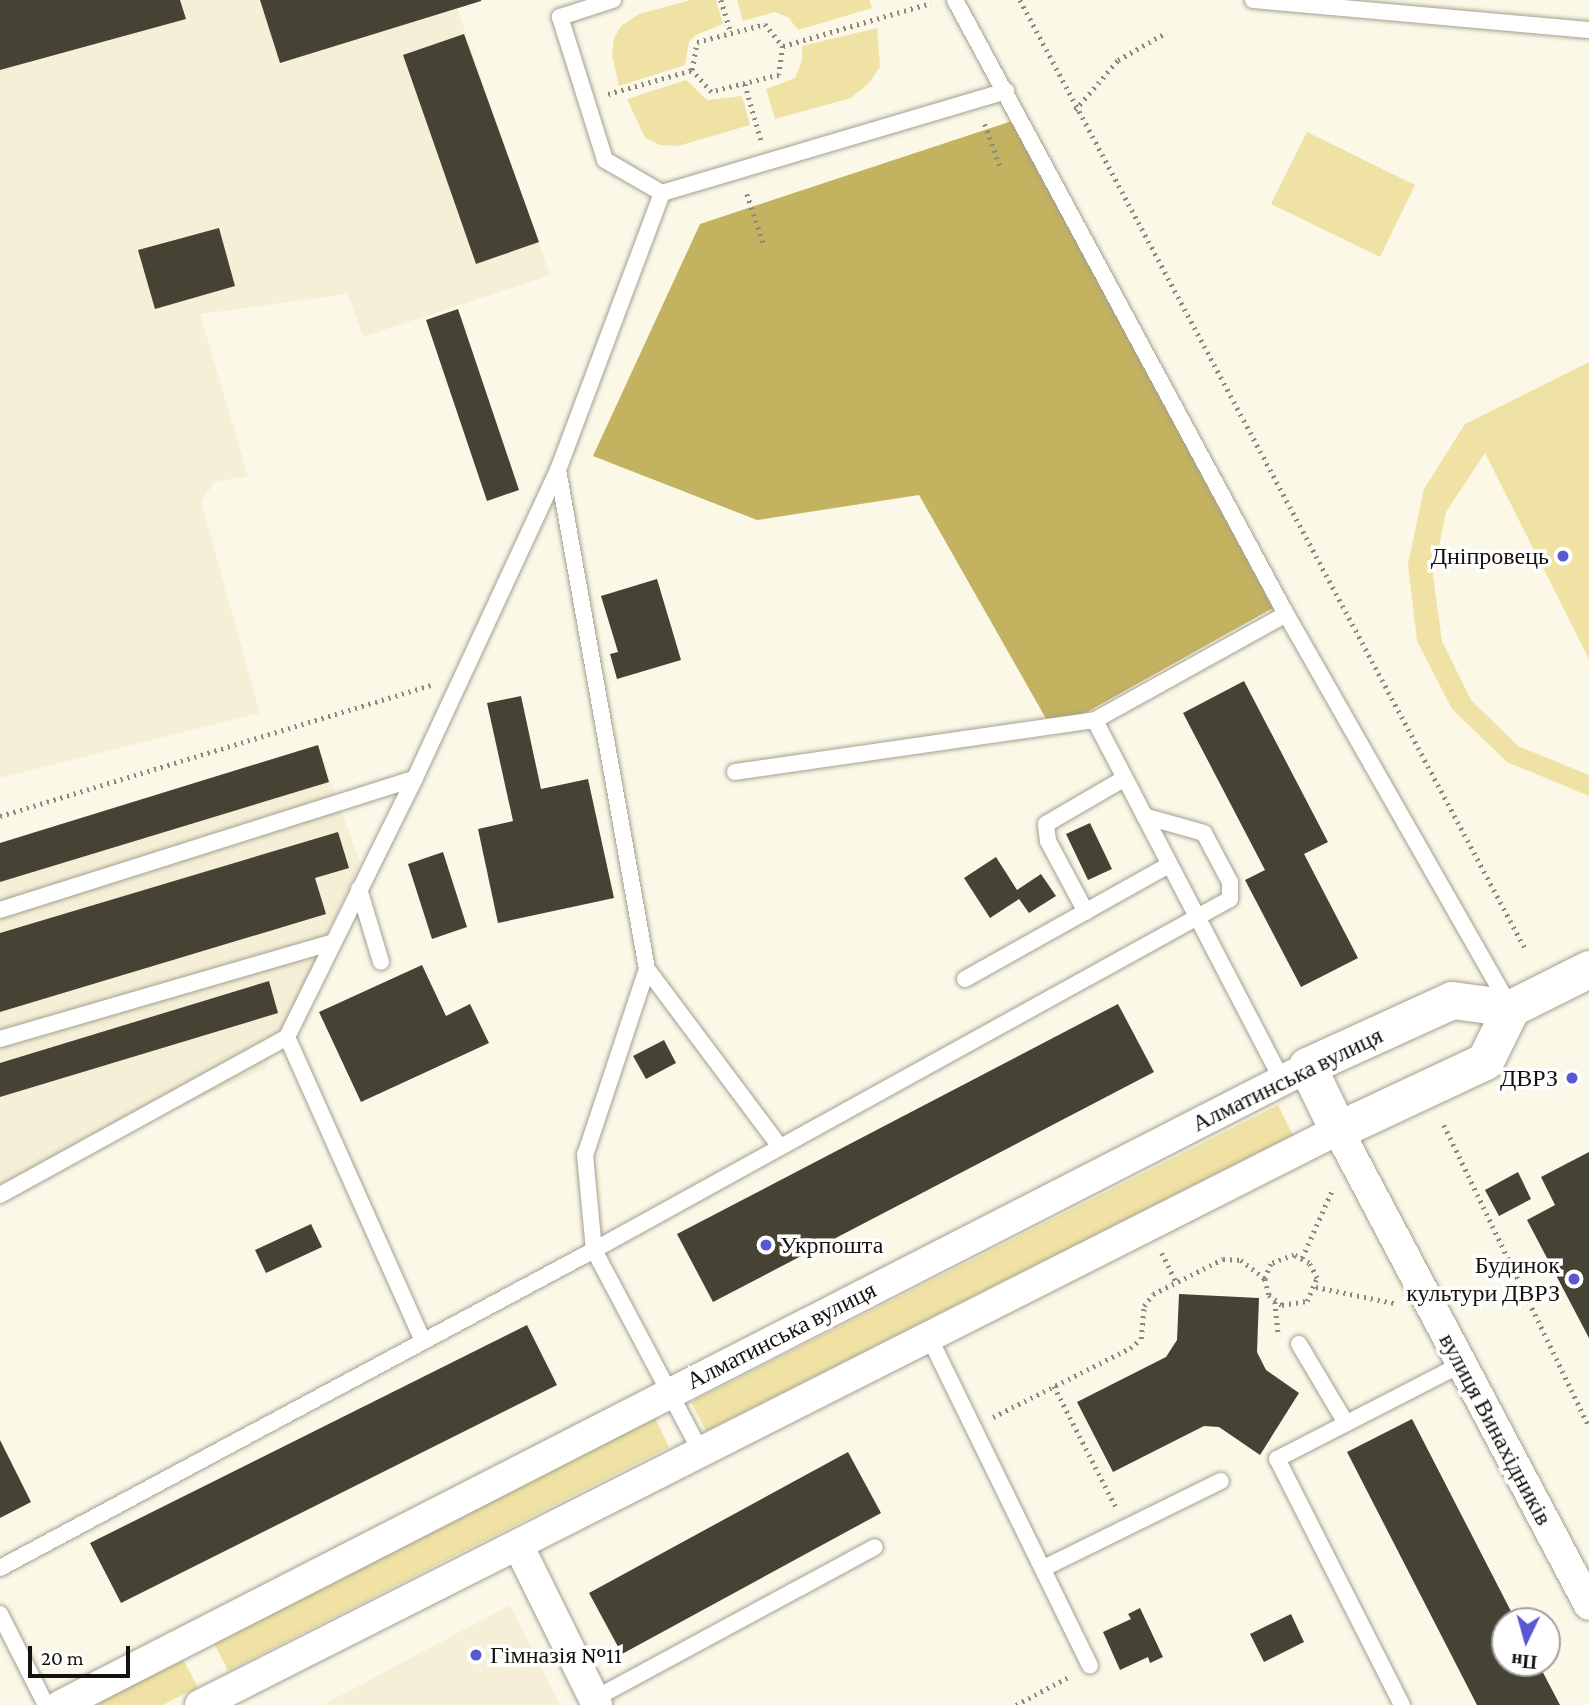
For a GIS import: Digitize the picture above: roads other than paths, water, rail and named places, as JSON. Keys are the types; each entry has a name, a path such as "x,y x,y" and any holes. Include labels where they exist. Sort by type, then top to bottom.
{"street":[{"path":"200,1705 519,1547 699,1450 928,1335 1338,1130 1485,1061 1511,1008 1589,969"},
{"name":"Алматинська вулиця","path":"61,1705 1294,1072 1452,1000 1511,1008"},
{"name":"вулиця Винахідників","path":"1294,1072 1338,1130 1589,1605"},
{"path":"519,1547 595,1702"}],"lane":[{"path":"614,0 560,17 605,160 662,193 1006,91"},
{"path":"956,0 1286,614 1511,1008"},
{"path":"1253,0 1589,30"},
{"path":"0,1195 287,1037 415,778 558,470 662,193"},
{"path":"558,470 647,969 780,1147"},
{"path":"735,772 1095,720 1286,614"},
{"path":"1095,720 1196,917 1294,1072"},
{"path":"0,909 415,778"},
{"path":"1086,912 1048,841 1046,824 1125,778"},
{"path":"0,1568 594,1250 1230,899 1233,891 1204,833 1144,816"},
{"path":"965,979 1170,865"},
{"path":"359,889 381,962"},
{"path":"0,1039 333,942"},
{"path":"647,969 585,1155 594,1250 699,1450"},
{"path":"287,1037 423,1341"},
{"path":"928,1335 1090,1665"},
{"path":"1300,1344 1346,1423"},
{"path":"1402,1705 1277,1459 1462,1364"},
{"path":"1044,1568 1221,1482"},
{"path":"595,1702 874,1547"},
{"path":"0,1614 46,1705"}],"place":[{"name":"Дніпровець","path":"1563,556"},
{"name":"ДВРЗ","path":"1572,1078"},
{"name":"Укрпошта","path":"766,1245"},
{"name":"Будинок культури ДВРЗ","path":"1574,1279"},
{"name":"Гімназія №11","path":"476,1655"}]}
